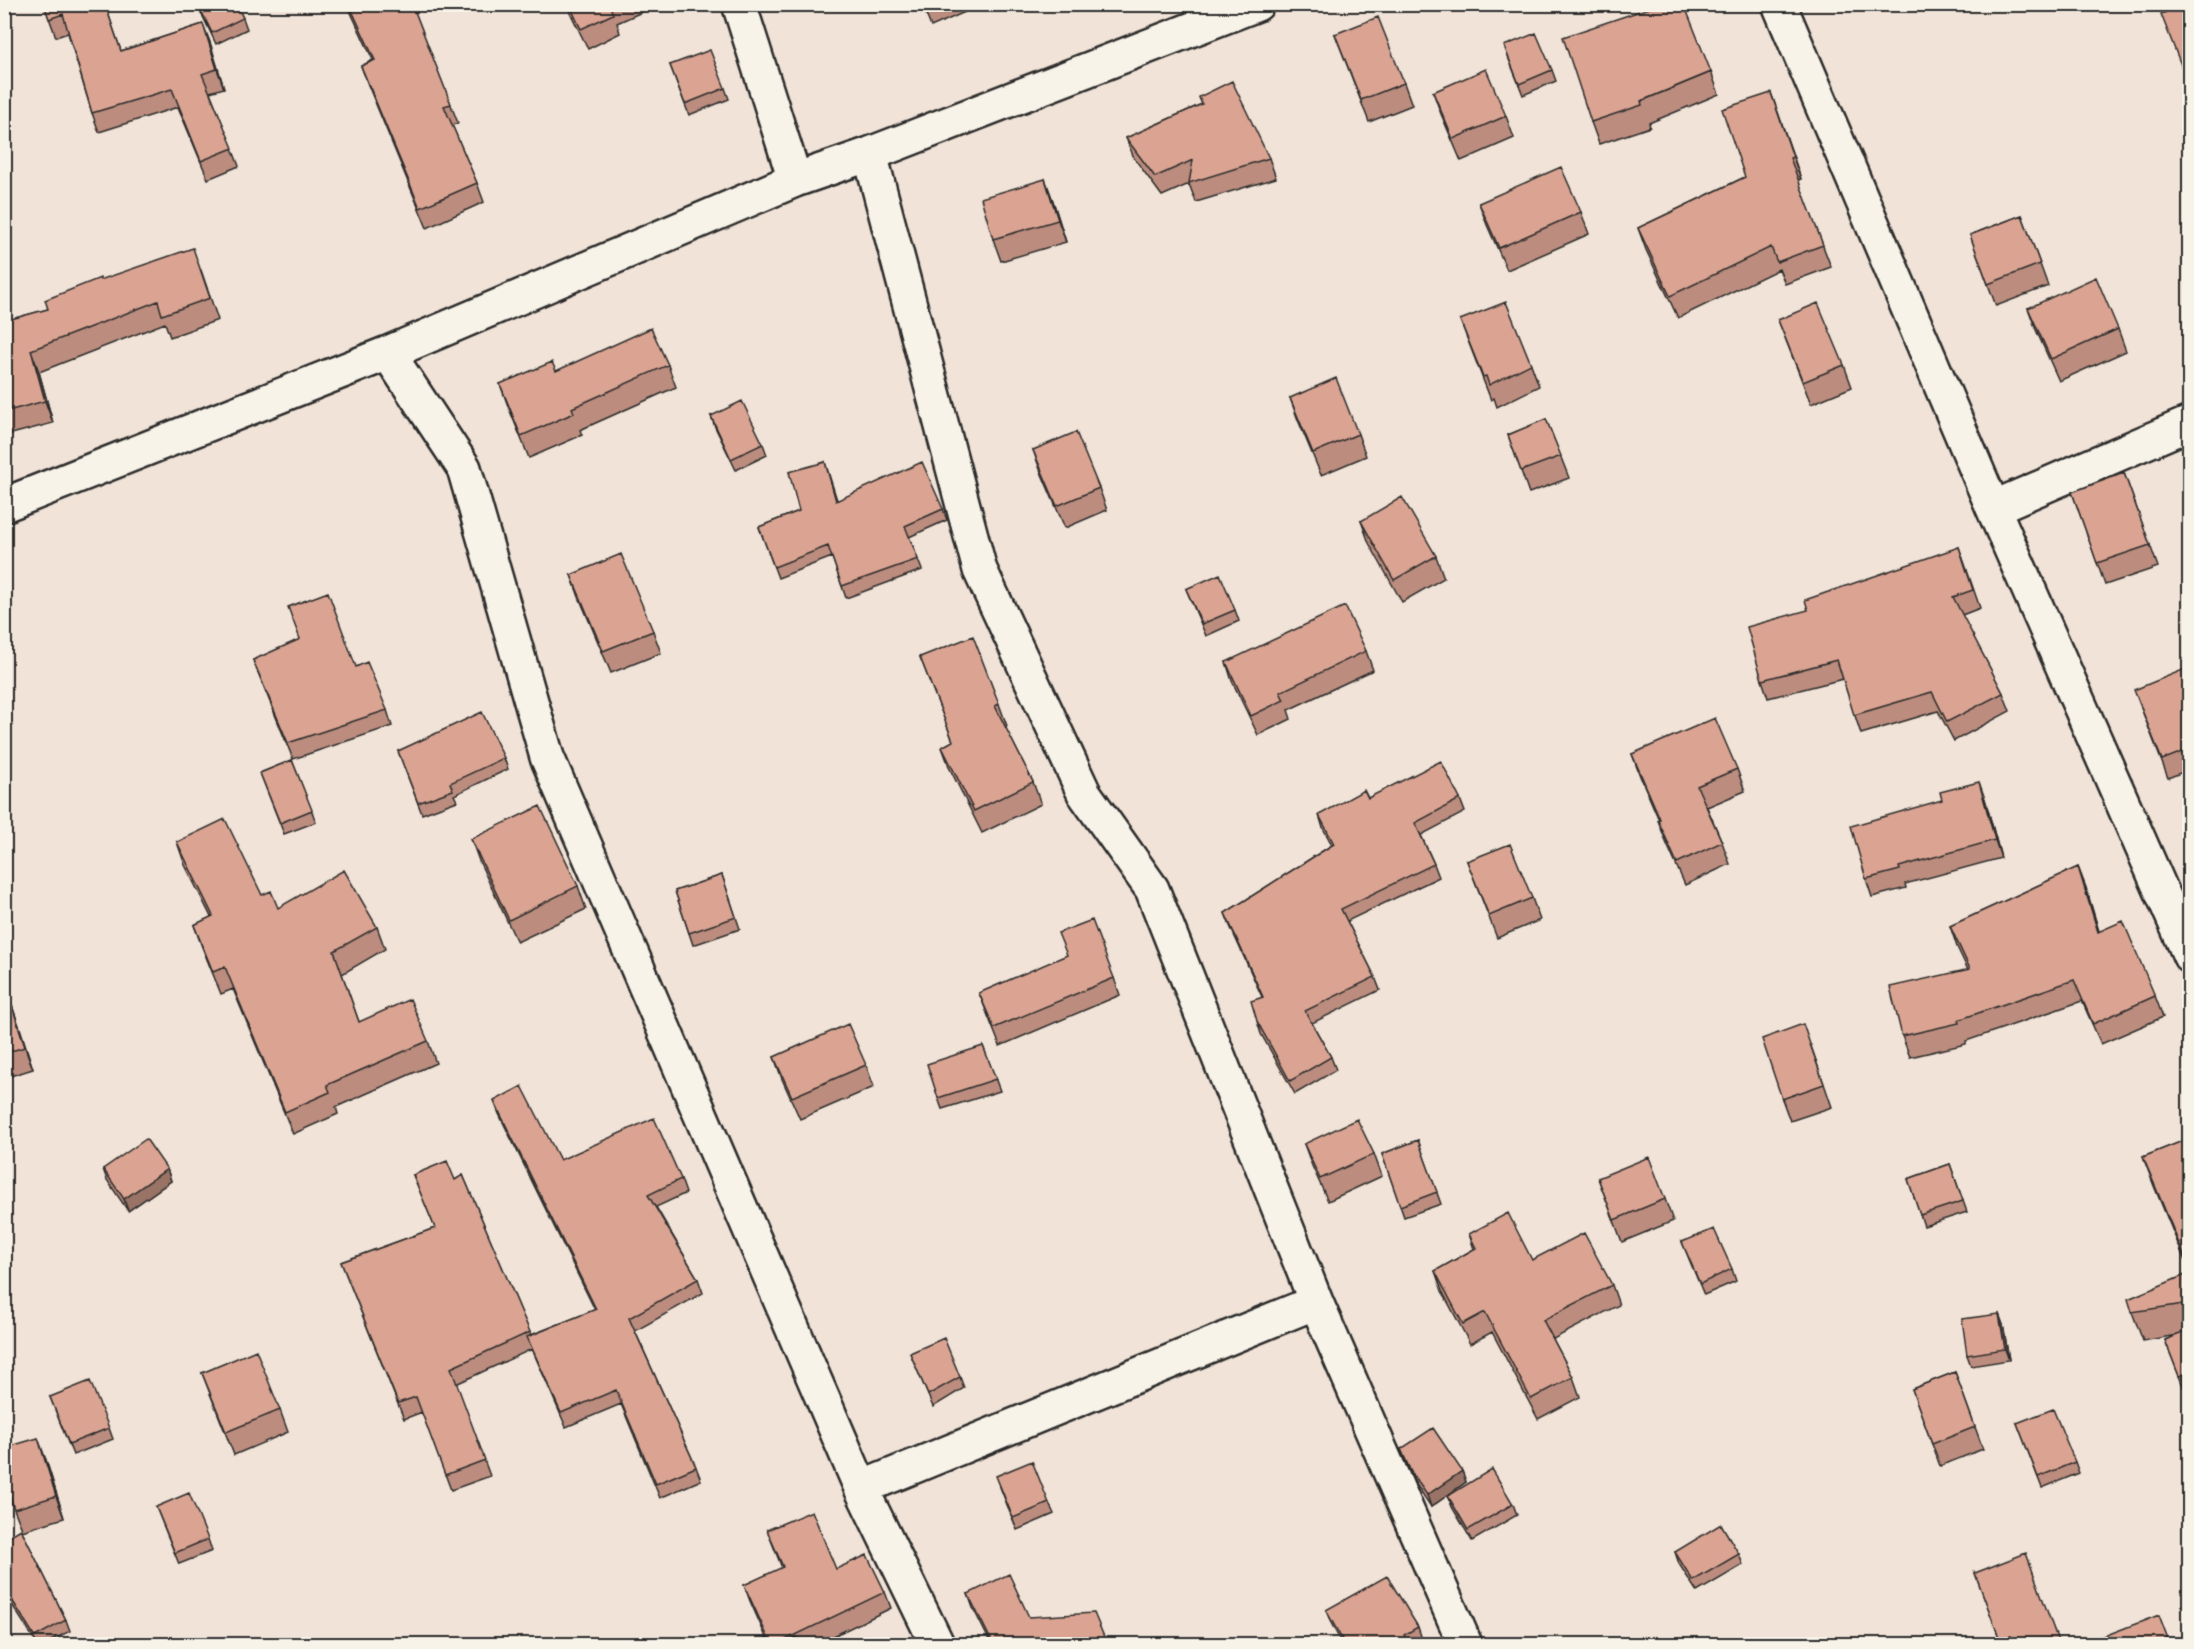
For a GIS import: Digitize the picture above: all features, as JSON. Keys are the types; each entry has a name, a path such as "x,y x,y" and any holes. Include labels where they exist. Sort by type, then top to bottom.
{"street":[{"path":"739,4 795,180"},
{"path":"4,505 388,353 795,180 870,154 1257,4"},
{"path":"1779,4 1993,508 2190,956"},
{"path":"870,154 980,570 1084,793 1152,889 1316,1302 1465,1644"},
{"path":"388,353 464,468 547,758 861,1488 936,1644"},
{"path":"1993,508 2190,423"},
{"path":"861,1488 1316,1302"}],"building":[{"path":"44,4 105,4 121,51 203,24 217,69 202,74 233,148 201,161 172,89 92,113 63,14 49,19"},
{"path":"198,4 236,4 243,18 212,33"},
{"path":"349,4 412,4 451,104 444,106 477,183 420,208 361,66 375,60"},
{"path":"569,4 609,4 613,14 581,29"},
{"path":"1661,4 1684,4 1711,72 1641,101 1642,105 1591,122 1563,37"},
{"path":"2190,4 2190,88 2161,14"},
{"path":"1378,17 1404,83 1361,100 1335,34"},
{"path":"1536,33 1552,70 1519,84 1504,46"},
{"path":"710,50 725,88 685,104 670,65"},
{"path":"1486,69 1506,116 1453,139 1433,92"},
{"path":"1232,81 1269,158 1189,183 1193,160 1155,177 1126,138 1202,104 1199,97"},
{"path":"1771,93 1793,157 1790,158 1823,245 1777,262 1771,247 1670,296 1638,228 1745,177 1722,109"},
{"path":"1561,167 1581,212 1499,248 1479,203"},
{"path":"1045,179 1058,220 993,239 981,198"},
{"path":"2022,215 2040,264 1988,284 1970,235"},
{"path":"193,248 210,298 162,315 158,301 31,350 45,401 4,412 4,321 48,309 45,300 100,278 100,280"},
{"path":"2096,277 2118,329 2051,359 2028,308"},
{"path":"1506,302 1531,364 1489,385 1486,376 1483,377 1460,320"},
{"path":"1818,303 1844,365 1803,382 1778,320"},
{"path":"651,328 668,365 572,408 574,413 521,436 500,384 552,362 556,371"},
{"path":"1336,378 1358,434 1313,453 1290,398"},
{"path":"742,401 763,444 731,459 711,416"},
{"path":"1546,419 1561,456 1521,471 1508,435"},
{"path":"1076,432 1099,488 1057,506 1033,450"},
{"path":"825,462 836,501 922,462 943,509 905,526 918,559 842,586 828,546 774,567 759,527 799,511 789,472"},
{"path":"2124,473 2150,545 2097,563 2072,492"},
{"path":"1402,497 1436,556 1394,580 1361,521"},
{"path":"1959,547 1973,590 1953,597 2003,693 1947,722 1932,692 1854,715 1837,660 1762,680 1747,627 1808,610 1805,600"},
{"path":"621,554 653,631 603,651 571,575"},
{"path":"1220,574 1235,610 1202,624 1186,589"},
{"path":"328,592 356,667 367,662 387,710 288,743 253,660 300,639 288,607"},
{"path":"1345,606 1366,651 1280,692 1284,700 1251,716 1226,662"},
{"path":"973,636 999,704 995,706 1033,782 974,811 942,747 953,741 920,657"},
{"path":"2190,667 2190,749 2162,760 2134,690"},
{"path":"482,712 504,758 450,783 453,790 418,803 398,751"},
{"path":"1715,718 1737,769 1697,786 1722,842 1677,863 1632,754"},
{"path":"292,760 312,810 280,823 260,773"},
{"path":"1441,761 1460,799 1415,823 1434,864 1341,909 1375,977 1305,1011 1331,1057 1290,1081 1257,1021 1251,1001 1263,997 1225,913 1334,844 1319,815 1364,790 1368,798"},
{"path":"1979,782 1995,840 1899,867 1900,870 1866,879 1851,826 1942,800 1940,792"},
{"path":"540,806 578,886 509,920 471,839"},
{"path":"225,819 262,895 271,891 278,908 344,870 377,927 334,951 359,1022 410,999 428,1041 327,1085 330,1092 285,1112 225,967 213,972 194,925 213,916 177,842"},
{"path":"1510,844 1532,898 1489,916 1467,861"},
{"path":"2078,867 2098,932 2123,921 2155,996 2093,1024 2074,980 1958,1020 1959,1023 1902,1036 1890,987 1970,969 1950,926"},
{"path":"722,875 736,917 689,933 675,891"},
{"path":"1092,920 1114,978 994,1028 979,993 1067,955 1058,933"},
{"path":"12,1006 25,1047 4,1053 4,1008"},
{"path":"848,1024 866,1065 792,1097 774,1057"},
{"path":"1803,1024 1824,1084 1782,1099 1762,1039"},
{"path":"983,1046 996,1079 938,1098 927,1064"},
{"path":"522,1086 560,1160 654,1118 681,1179 648,1195 698,1279 629,1318 696,1467 656,1484 616,1390 561,1413 527,1337 596,1309 494,1101"},
{"path":"1357,1119 1374,1154 1320,1179 1304,1144"},
{"path":"2190,1138 2190,1270 2143,1157"},
{"path":"146,1139 167,1169 124,1199 103,1169"},
{"path":"1418,1140 1437,1192 1400,1206 1382,1154"},
{"path":"1649,1157 1665,1199 1614,1220 1598,1178"},
{"path":"447,1161 455,1180 463,1175 530,1332 451,1368 485,1460 445,1475 416,1397 398,1403 341,1262 435,1228 413,1175"},
{"path":"1950,1164 1963,1201 1920,1215 1908,1179"},
{"path":"1508,1213 1532,1260 1584,1233 1612,1285 1543,1320 1573,1377 1531,1399 1485,1312 1463,1324 1435,1271 1476,1248 1469,1234"},
{"path":"1714,1229 1732,1269 1700,1284 1682,1242"},
{"path":"2190,1273 2190,1303 2132,1312 2128,1299"},
{"path":"1999,1314 2005,1349 1967,1355 1962,1319"},
{"path":"2190,1330 2190,1372 2179,1376 2165,1340"},
{"path":"944,1338 960,1377 928,1395 910,1353"},
{"path":"256,1350 280,1410 226,1432 202,1373"},
{"path":"1955,1372 1975,1427 1932,1444 1912,1389"},
{"path":"90,1381 109,1428 69,1444 50,1397"},
{"path":"2053,1409 2075,1462 2038,1477 2017,1423"},
{"path":"1433,1428 1462,1471 1427,1495 1411,1472 1401,1449"},
{"path":"38,1438 56,1496 14,1509 4,1477 4,1448"},
{"path":"1032,1461 1049,1503 1013,1518 996,1476"},
{"path":"1492,1469 1513,1504 1468,1530 1448,1496"},
{"path":"189,1493 208,1539 175,1553 156,1507"},
{"path":"812,1511 836,1569 867,1555 885,1592 777,1644 771,1644 744,1585 783,1567 767,1530"},
{"path":"1721,1524 1739,1554 1693,1581 1675,1552"},
{"path":"21,1529 66,1620 35,1637 4,1587 4,1539"},
{"path":"2026,1553 2058,1641 2060,1640 2062,1644 2015,1644 2011,1636 2000,1640 1975,1573"},
{"path":"1009,1574 1029,1617 1094,1613 1107,1644 993,1644 968,1594"},
{"path":"1387,1576 1418,1627 1404,1635 1408,1644 1341,1644 1344,1643 1326,1610"},
{"path":"2159,1615 2170,1644 2083,1644"},
{"path":"797,1637 800,1644 781,1644"}]}
